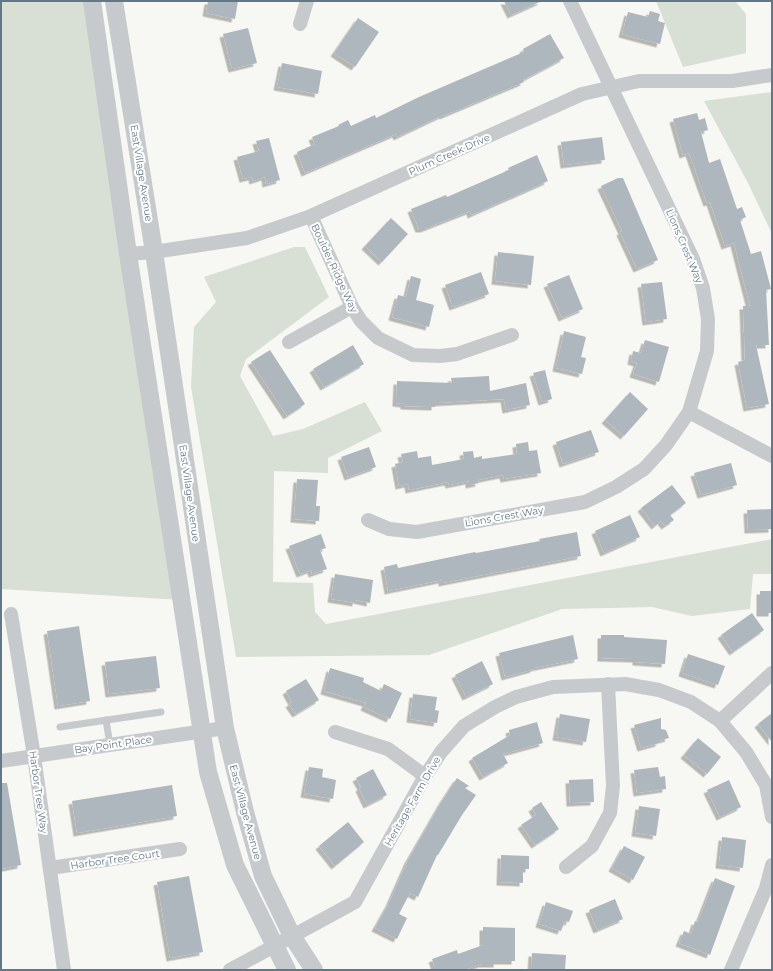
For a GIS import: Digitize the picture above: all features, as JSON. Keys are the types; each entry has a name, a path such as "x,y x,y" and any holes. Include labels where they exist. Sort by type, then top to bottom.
{"street":[{"path":"92,1 128,254 208,772 235,865 287,970"},
{"name":"East Village Avenue","path":"114,1 154,252 225,728 245,812 263,876 292,936 314,970"},
{"path":"300,24 307,1"},
{"name":"Lions Crest Way","path":"368,520 389,529 417,532 585,502 616,488 644,468 666,445 689,412 707,351 708,319 703,288 693,259 570,1"},
{"name":"Plum Creek Drive","path":"128,254 154,252 247,238 311,216 582,94 638,81 732,81 772,75"},
{"name":"Boulder Ridge Way","path":"311,216 352,307 361,321 378,338 413,355 440,356 457,354 512,335"},
{"path":"289,342 352,307"},
{"path":"689,412 772,456"},
{"name":"Harbor Tree Way","path":"10,614 34,756 64,970"},
{"path":"720,720 772,673"},
{"path":"566,867 592,846 610,813 613,786 608,684"},
{"name":"Heritage Farm Drive","path":"230,970 355,902 425,776 441,752 464,726 495,707 516,697 553,687 625,684 659,690 691,702 720,720 746,752 766,785 772,817"},
{"name":"Bay Point Place","path":"1,761 225,728"},
{"path":"335,732 388,748 425,776"},
{"name":"Harbor Tree Court","path":"50,868 180,849"},
{"path":"730,970 766,888 772,865"}],"lane":[{"path":"60,727 161,712"},
{"path":"106,720 110,745"}],"shaded area":[{"path":"1,1 92,1 182,600 1,589"},
{"path":"656,1 735,1 746,14 746,53 683,67"},
{"path":"772,92 772,234 748,183 704,101"},
{"path":"294,247 305,247 329,297 246,359 240,376 273,436 303,429 365,402 382,431 328,458 328,473 274,471 273,582 313,583 315,612 326,624 772,539 772,574 753,574 750,609 692,616 652,607 562,609 429,655 236,657 191,387 194,327 216,302 204,277"}],"building":[{"path":"208,1 238,1 235,19 206,13"},
{"path":"504,1 542,1 511,15"},
{"path":"650,11 660,14 658,21 665,23 660,44 622,34 628,12 648,17"},
{"path":"358,18 379,32 355,67 334,53"},
{"path":"248,28 257,63 232,69 223,34"},
{"path":"550,34 564,58 523,80 524,82 443,115 397,137 396,134 305,173 297,152 315,144 312,137 339,126 338,125 348,120 351,126 375,115 376,118 419,97 524,52 523,49"},
{"path":"282,63 322,71 318,94 277,87"},
{"path":"697,113 699,120 705,118 708,130 701,132 709,163 720,159 737,209 742,207 746,217 740,220 751,254 761,251 771,289 766,290 769,345 756,345 769,404 747,408 738,362 745,360 743,306 750,306 734,243 725,246 710,202 707,203 689,153 683,155 673,119"},
{"path":"602,137 605,160 564,165 561,142"},
{"path":"269,138 280,180 266,184 265,177 253,181 252,177 243,179 237,157 259,151 256,141"},
{"path":"537,155 548,181 471,215 470,211 424,229 419,229 411,209 446,195 447,197 509,170 508,168"},
{"path":"618,178 623,178 658,260 637,269 620,232 622,231 601,186"},
{"path":"391,218 408,234 382,262 365,246"},
{"path":"498,252 534,256 531,285 495,281"},
{"path":"481,272 489,294 453,307 445,285"},
{"path":"569,275 583,309 562,318 547,284"},
{"path":"411,276 421,279 416,300 434,305 429,327 392,317 398,295 406,297"},
{"path":"662,282 667,319 646,322 641,284"},
{"path":"564,331 586,337 581,357 586,358 582,374 556,368"},
{"path":"645,340 669,347 659,382 633,374 637,363 631,361 633,351 641,353"},
{"path":"353,345 364,364 324,387 313,369"},
{"path":"270,350 305,404 287,416 251,362"},
{"path":"545,370 552,399 542,402 533,373"},
{"path":"489,376 490,391 526,383 530,405 506,410 504,399 435,403 435,407 404,406 404,404 396,403 397,381 452,383 451,378"},
{"path":"630,392 648,409 624,436 605,420"},
{"path":"591,430 599,452 563,464 556,442"},
{"path":"528,442 529,451 537,450 541,473 504,479 503,475 478,480 479,483 469,485 469,481 449,485 448,482 409,490 408,484 399,486 395,464 403,462 401,454 417,451 418,458 431,456 432,465 464,459 463,452 473,451 474,458 482,456 482,459 517,454 516,444"},
{"path":"369,447 376,467 348,477 341,457"},
{"path":"731,463 737,485 701,495 694,473"},
{"path":"297,479 318,480 316,506 320,506 319,521 294,519"},
{"path":"672,485 686,503 670,515 674,520 665,526 661,521 655,526 641,508"},
{"path":"772,509 772,529 748,530 747,510"},
{"path":"630,515 640,537 604,553 595,531"},
{"path":"577,532 581,556 442,583 442,580 388,591 384,567 397,564 398,568 475,552 540,541 539,539"},
{"path":"321,534 326,548 320,550 327,569 312,574 311,570 300,574 289,546"},
{"path":"335,574 373,580 370,603 356,600 356,603 331,599"},
{"path":"760,591 772,591 772,613 760,613"},
{"path":"752,613 764,630 733,652 721,635"},
{"path":"79,626 90,701 58,706 47,631"},
{"path":"573,635 578,659 534,668 505,677 499,653"},
{"path":"601,635 624,635 624,637 667,640 665,664 636,662 636,659 601,658"},
{"path":"688,654 725,666 718,685 682,673"},
{"path":"156,656 160,688 109,694 105,662"},
{"path":"482,661 493,684 466,697 455,675"},
{"path":"330,668 364,678 363,682 381,691 384,684 402,693 390,719 364,707 366,703 324,691"},
{"path":"306,679 319,700 296,714 289,704 292,702 286,691"},
{"path":"413,694 437,697 435,710 439,711 437,723 410,719"},
{"path":"772,713 772,742 758,724"},
{"path":"560,714 590,719 586,742 556,737"},
{"path":"661,718 661,729 666,730 669,738 659,741 659,743 641,748 634,725"},
{"path":"537,722 543,743 503,754 508,763 483,777 472,758 510,735 509,730"},
{"path":"698,738 721,757 707,774 684,755"},
{"path":"309,767 323,769 322,777 336,780 333,799 304,794"},
{"path":"658,767 660,777 665,776 666,789 637,793 634,770"},
{"path":"373,769 387,795 367,805 359,788 361,787 356,778"},
{"path":"457,778 469,786 465,788 476,795 437,855 418,897 410,893 399,914 407,918 397,939 375,928 389,903 408,860"},
{"path":"593,779 594,802 570,803 569,780"},
{"path":"729,780 741,807 720,817 707,790"},
{"path":"1,783 7,783 21,865 1,869"},
{"path":"172,785 177,816 77,833 72,801"},
{"path":"541,802 559,829 535,845 521,825 536,815 532,808"},
{"path":"639,806 660,809 656,836 635,833"},
{"path":"348,822 364,842 335,866 319,846"},
{"path":"722,837 746,840 743,868 719,865"},
{"path":"624,846 645,857 633,880 612,868"},
{"path":"501,855 529,856 529,869 523,869 523,883 500,882"},
{"path":"189,876 203,952 170,958 157,882"},
{"path":"715,878 735,886 710,955 679,943 684,931 691,934 695,921 698,922"},
{"path":"615,899 623,919 597,930 589,910"},
{"path":"546,902 573,911 569,922 565,921 561,931 539,924"},
{"path":"483,927 515,928 515,961 497,961 497,964 482,964 464,970 436,970 432,959 457,950 458,954 483,945"},
{"path":"532,953 566,955 565,970 531,970"}]}
